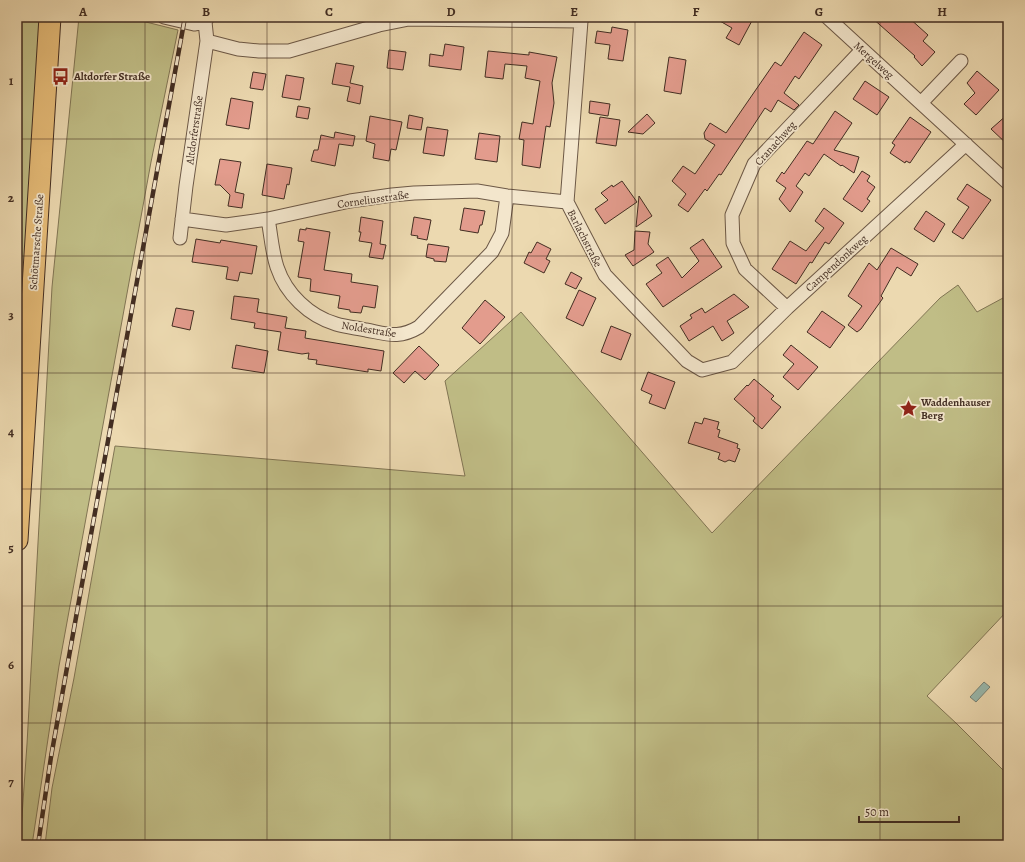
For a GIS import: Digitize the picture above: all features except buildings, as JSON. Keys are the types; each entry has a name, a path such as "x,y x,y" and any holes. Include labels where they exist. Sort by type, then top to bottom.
{"main road":[{"name":"Schötmarsche Straße","path":"17,540 22,384 50,17"}],"street":[{"name":"Altdorferstraße","path":"164,17 194,24 206,19 207,41 180,238"},
{"name":"Mergelweg","path":"827,17 1008,183"},
{"path":"207,41 238,49 289,51 379,25 410,19 582,19"},
{"name":"Barlachstraße","path":"582,19 567,202 605,275 687,362 702,370"},
{"name":"Cranachweg","path":"787,308 745,270 733,242 732,215 754,164 862,50"},
{"path":"921,103 961,61"},
{"name":"Campendonkweg","path":"702,370 732,362 787,308 966,144"},
{"name":"Corneliusstraße","path":"182,220 226,225 268,219 350,201 392,195 478,191 507,196 567,202"},
{"name":"Noldestraße","path":"268,219 277,266 284,286 299,302 315,315 336,324 399,335 409,333 419,327 492,252 502,234 507,196"}],"shaded area":[{"path":"17,17 42,17 25,303 17,304"},
{"path":"79,17 126,17 178,30 151,162 59,666 32,845 20,845 27,744 52,287"},
{"path":"958,285 977,312 1003,298 1008,293 1008,610 927,696 1008,775 1008,845 45,845 52,788 74,678 115,446 465,476 445,381 521,312 712,533 940,298"}],"water":[{"path":"984,682 990,687 976,702 970,697"}],"railway":[{"path":"38,845 51,757 185,17"}],"place":[{"name":"Altdorfer Straße","path":"61,76"},
{"name":"Waddenhauser Berg","path":"908,408"}]}
